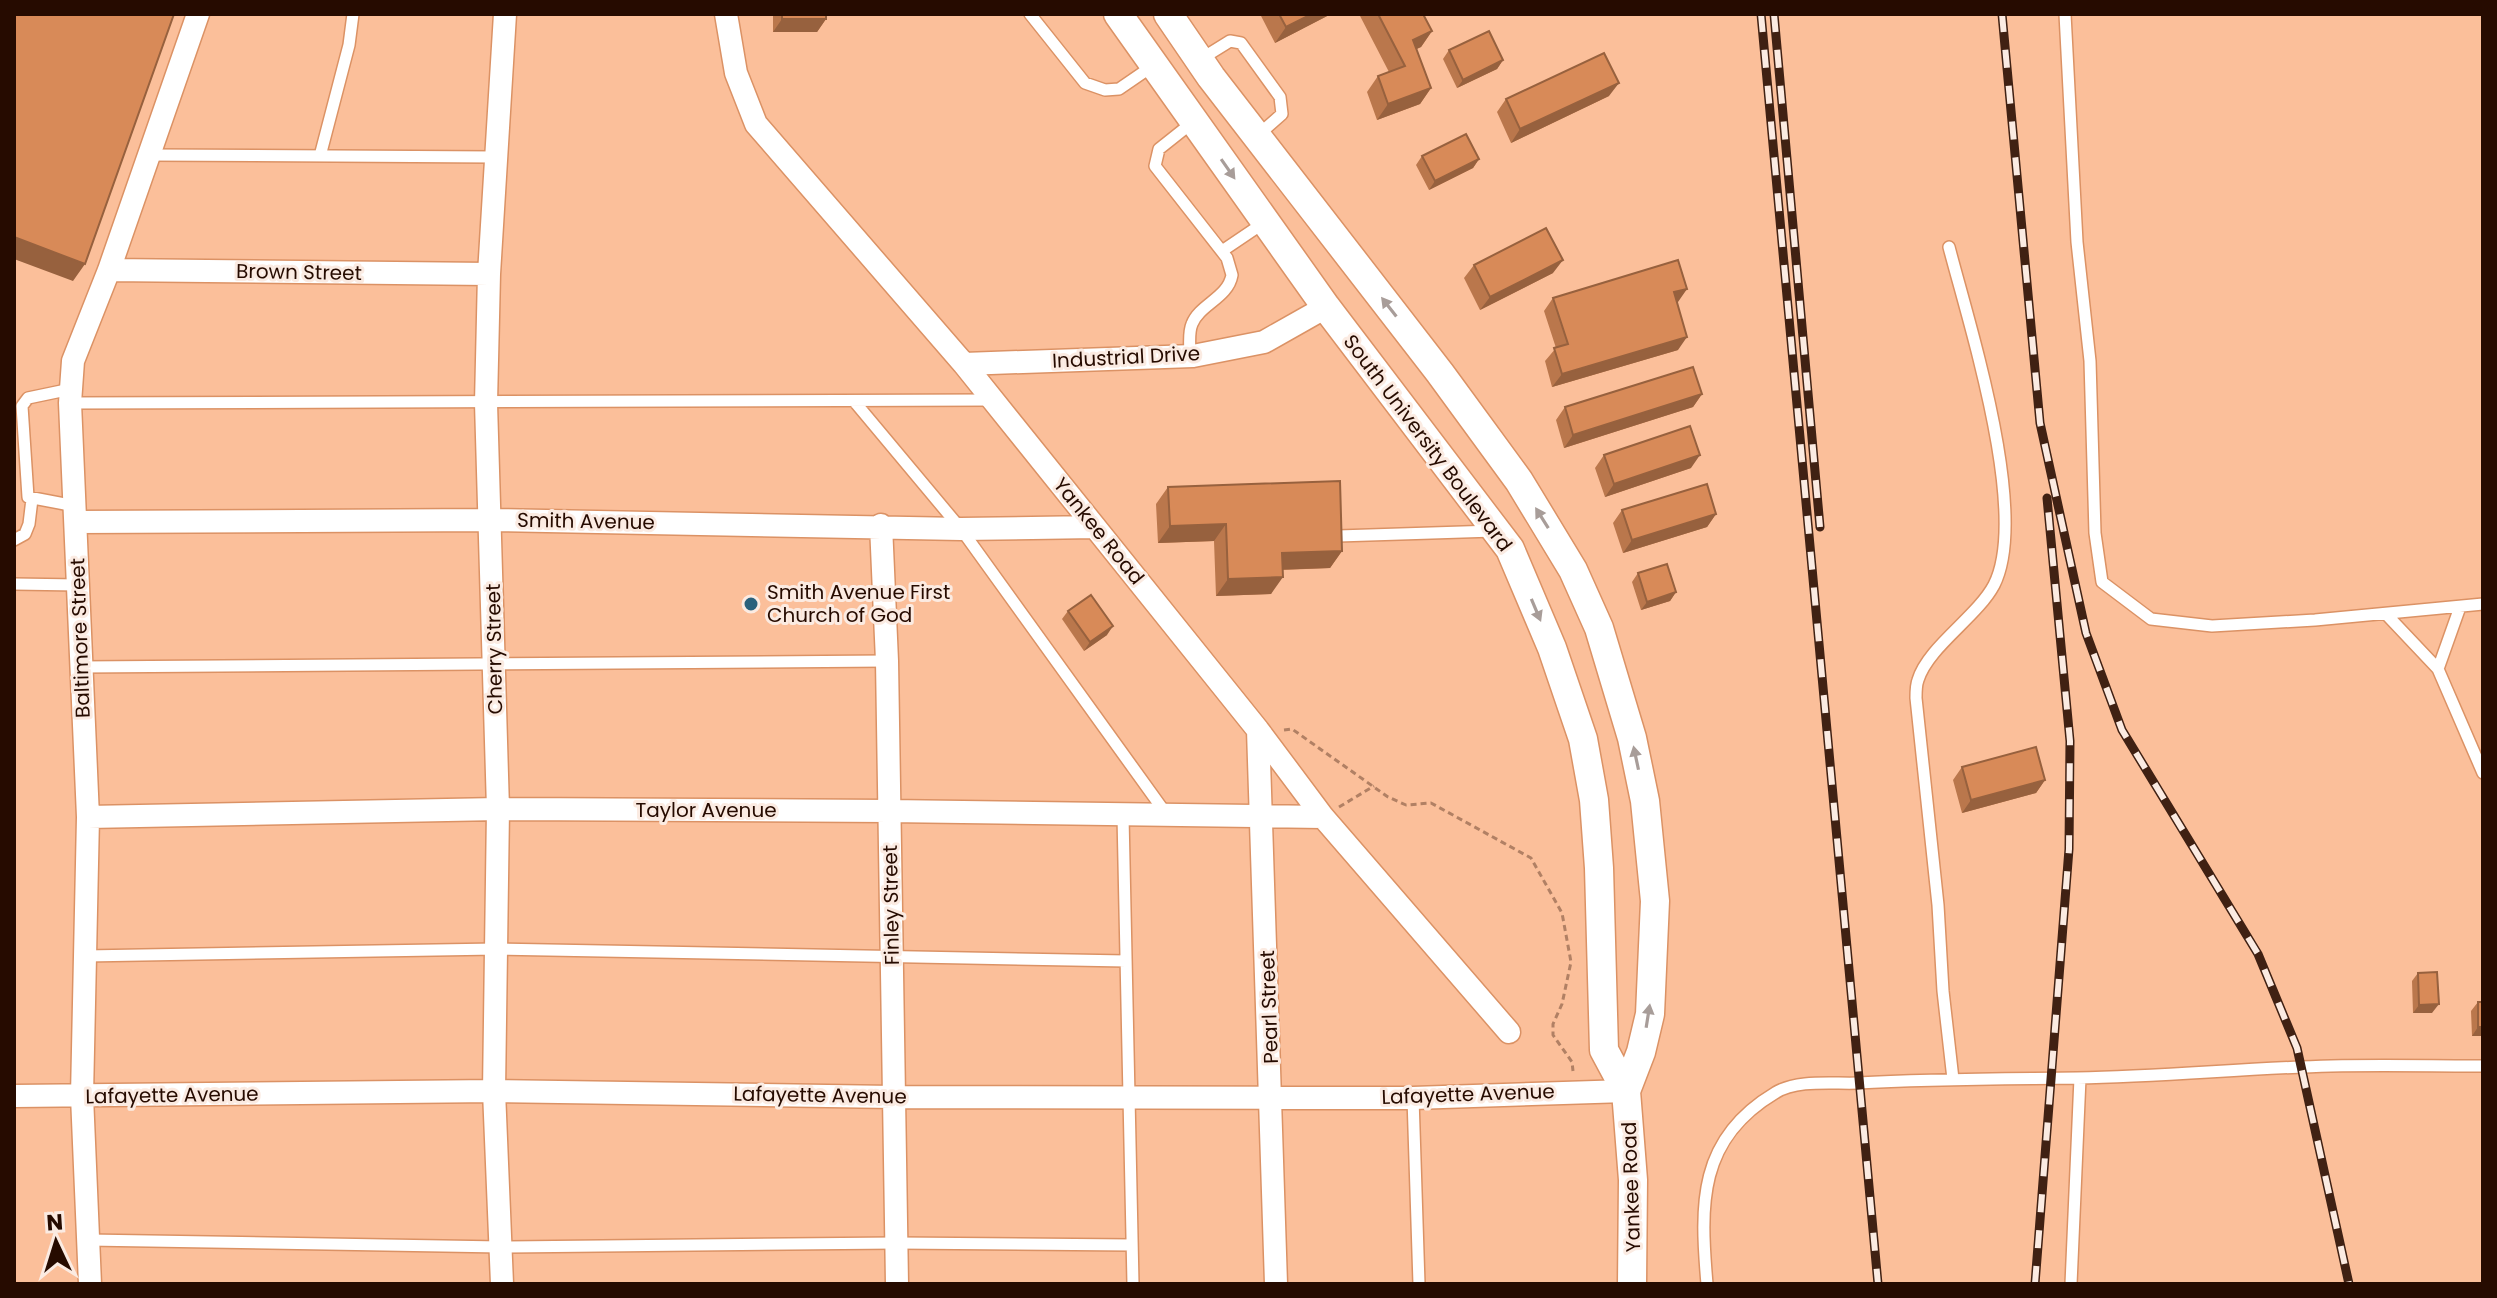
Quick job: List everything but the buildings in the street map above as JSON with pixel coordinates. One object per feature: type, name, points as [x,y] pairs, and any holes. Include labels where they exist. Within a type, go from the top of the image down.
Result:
[{"type":"street","name":"Baltimore Street","points":[[90,1284],[82,1096],[88,817],[71,396],[73,361],[109,270],[198,14]]},
{"type":"street","name":"Cherry Street","points":[[502,1284],[494,1091],[498,809],[486,403],[494,157],[505,14]]},
{"type":"street","name":"Yankee Road","points":[[726,14],[736,73],[756,124],[964,364],[1258,730],[1323,817],[1509,1032]]},
{"type":"street","name":"South University Boulevard","points":[[1118,14],[1326,307],[1510,549],[1552,648],[1583,739],[1594,800],[1599,868],[1604,1050],[1626,1091]]},
{"type":"street","points":[[1168,14],[1256,137],[1440,373],[1519,481],[1573,570],[1599,628],[1632,738],[1645,801],[1655,901],[1650,1014],[1641,1052],[1626,1091]]},
{"type":"street","name":"Brown Street","points":[[109,270],[489,274]]},
{"type":"street","name":"Industrial Drive","points":[[964,364],[1190,356],[1264,342],[1326,307]]},
{"type":"street","name":"Smith Avenue","points":[[76,514],[881,525],[961,529],[1095,527]]},
{"type":"street","name":"Finley Street","points":[[881,525],[887,661],[897,1284]]},
{"type":"street","name":"Pearl Street","points":[[1258,730],[1276,1284]]},
{"type":"street","name":"Taylor Avenue","points":[[88,817],[498,809],[1323,817]]},
{"type":"street","name":"Lafayette Avenue","points":[[14,1096],[494,1091],[893,1097],[1413,1098],[1626,1091]]},
{"type":"street","name":"Yankee Road","points":[[1626,1091],[1633,1180],[1632,1284]]},
{"type":"lane","points":[[320,156],[349,45],[353,14]]},
{"type":"lane","points":[[1030,14],[1085,83],[1105,90],[1119,89],[1154,65]]},
{"type":"lane","points":[[2065,14],[2077,242],[2090,361],[2095,533],[2102,582],[2151,619],[2212,626],[2483,604]]},
{"type":"lane","points":[[1199,61],[1230,41],[1241,43],[1280,97],[1282,114],[1256,137]]},
{"type":"lane","points":[[1190,356],[1190,329],[1194,319],[1232,279],[1231,263],[1155,166],[1159,149],[1194,121]]},
{"type":"lane","points":[[149,155],[494,157]]},
{"type":"lane","points":[[1222,251],[1265,222]]},
{"type":"lane","points":[[1949,247],[2002,468],[2005,527],[2000,570],[1992,589],[1927,663],[1917,680],[1916,698],[1953,1079]]},
{"type":"lane","points":[[76,514],[32,499],[26,492],[22,406],[28,398],[71,396],[486,403],[993,400]]},
{"type":"lane","points":[[854,401],[961,529],[1169,817]]},
{"type":"lane","points":[[14,540],[25,534],[32,499]]},
{"type":"lane","points":[[1338,536],[1497,531]]},
{"type":"lane","points":[[14,584],[78,585]]},
{"type":"lane","points":[[2438,669],[2460,607]]},
{"type":"lane","points":[[2386,614],[2438,669],[2483,773]]},
{"type":"lane","points":[[80,667],[887,661]]},
{"type":"lane","points":[[1123,816],[1133,1284]]},
{"type":"lane","points":[[85,956],[496,949],[1126,961]]},
{"type":"lane","points":[[1707,1284],[1703,1198],[1709,1169],[1733,1126],[1777,1091],[1799,1085],[1953,1079],[2080,1078],[2330,1066],[2483,1066]]},
{"type":"lane","points":[[2071,1284],[2080,1078]]},
{"type":"lane","points":[[1413,1098],[1419,1284]]},
{"type":"lane","points":[[88,1240],[501,1247],[896,1243],[1132,1245]]},
{"type":"path","points":[[1258,730],[1292,729],[1406,805],[1431,803],[1531,858],[1562,913],[1571,962],[1562,1004],[1553,1024],[1553,1035],[1572,1062],[1573,1091]]},
{"type":"path","points":[[1323,817],[1374,786]]},
{"type":"railway","points":[[1761,14],[1878,1284]]},
{"type":"railway","points":[[1774,14],[1820,527]]},
{"type":"railway","points":[[2002,14],[2040,423],[2086,633],[2122,730],[2258,954],[2297,1048],[2349,1284]]},
{"type":"railway","points":[[2035,1284],[2069,849],[2070,741],[2047,498]]},
{"type":"place","name":"Smith Avenue First Church of God","points":[[751,604]]}]
